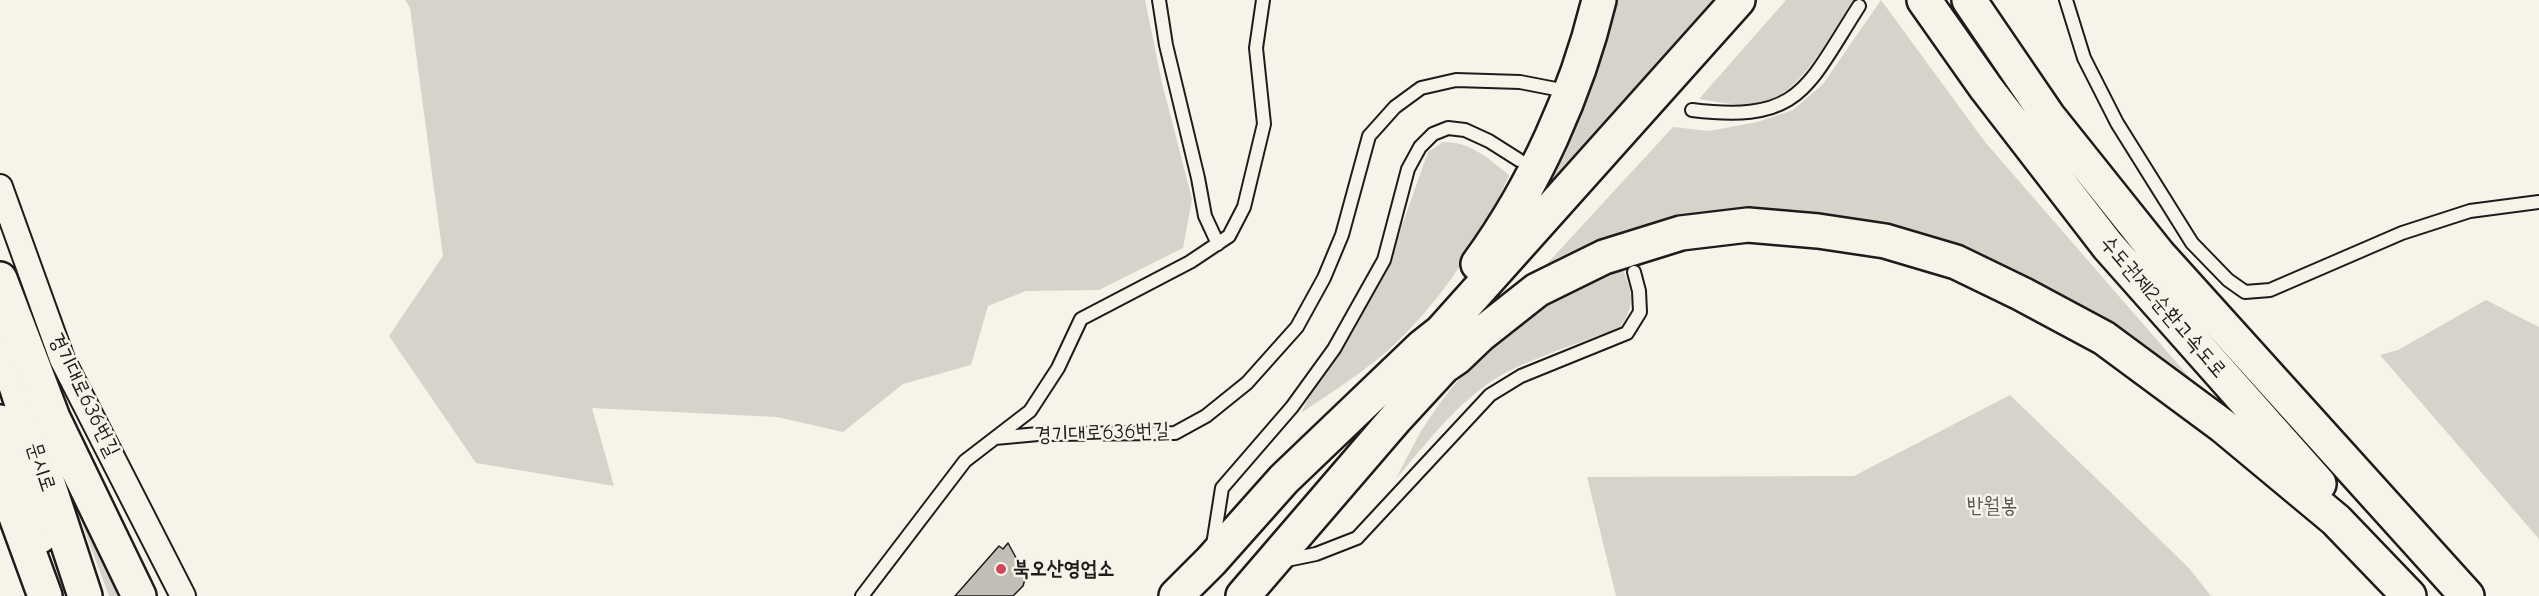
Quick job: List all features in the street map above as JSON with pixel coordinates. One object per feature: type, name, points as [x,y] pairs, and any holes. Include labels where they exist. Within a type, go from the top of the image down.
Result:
[{"type":"main road","points":[[1432,357],[1432,327],[1497,237],[1557,127],[1591,32],[1599,0]]},
{"type":"main road","points":[[1243,596],[1395,418],[1432,357],[1440,332],[1738,0]]},
{"type":"main road","points":[[1176,596],[1211,561],[1284,479],[1432,357],[1449,350],[1764,0]]},
{"type":"main road","name":"수도권제2순환고속도로","points":[[1924,0],[1986,88],[2108,246],[2307,471],[2425,596]]},
{"type":"main road","name":"수도권제2순환고속도로","points":[[1969,0],[2048,116],[2159,255],[2467,596]]},
{"type":"main road","points":[[1432,357],[1456,358],[1480,335],[1537,290],[1604,257],[1681,233],[1748,225],[1818,231],[1885,241],[1956,262],[2104,338],[2223,426],[2336,520],[2409,596]]},
{"type":"main road","points":[[0,279],[52,417],[139,596]]},
{"type":"main road","name":"문시로","points":[[0,337],[85,596]]},
{"type":"main road","name":"문시로","points":[[0,422],[60,596]]},
{"type":"main road","points":[[0,473],[45,596]]},
{"type":"street","name":"경기대로636번길","points":[[0,188],[62,358],[183,596]]},
{"type":"lane","points":[[1159,0],[1166,45],[1196,167],[1205,216],[1218,244]]},
{"type":"lane","name":"경기대로636번길","points":[[862,596],[965,462],[1030,411],[1058,368],[1082,319],[1190,262],[1229,236],[1244,207],[1264,124],[1256,48],[1263,0]]},
{"type":"lane","points":[[2066,0],[2084,58],[2123,133],[2192,243],[2228,280],[2245,292],[2270,290],[2402,233],[2470,211],[2539,202]]},
{"type":"lane","points":[[1692,110],[1728,114],[1758,112],[1784,104],[1810,83],[1859,6]]},
{"type":"lane","name":"경기대로636번길","points":[[994,438],[1038,434],[1175,433],[1206,416],[1247,383],[1297,327],[1324,278],[1341,235],[1369,136],[1395,107],[1421,88],[1456,80],[1520,82],[1556,89]]},
{"type":"lane","points":[[1211,561],[1222,488],[1292,406],[1334,349],[1384,260],[1408,169],[1420,147],[1433,134],[1448,128],[1457,129],[1489,141],[1519,160]]},
{"type":"lane","points":[[1269,564],[1316,554],[1357,538],[1490,395],[1521,376],[1627,333],[1640,312],[1639,291],[1634,272]]},
{"type":"green space","points":[[405,0],[1145,0],[1162,83],[1192,199],[1183,248],[1099,290],[1026,291],[988,306],[971,365],[903,384],[843,432],[777,417],[592,408],[614,486],[476,463],[389,336],[443,256],[410,8]]},
{"type":"green space","points":[[1616,0],[1716,0],[1533,205],[1590,78]]},
{"type":"green space","points":[[1786,0],[1853,0],[1813,62],[1788,89],[1774,98],[1759,103],[1744,104],[1699,99]]},
{"type":"green space","points":[[1881,0],[1985,142],[2197,386],[2032,285],[1769,216],[1533,279],[1673,127],[1709,131],[1757,122],[1793,110],[1823,84]]},
{"type":"green space","points":[[1443,142],[1471,148],[1509,175],[1499,198],[1475,243],[1447,285],[1415,324],[1375,361],[1301,413],[1311,393],[1353,332],[1393,251],[1428,152]]},
{"type":"green space","points":[[1622,268],[1631,298],[1625,320],[1620,327],[1513,369],[1479,390],[1435,433],[1396,479],[1418,436],[1441,402],[1492,345],[1553,298],[1581,283]]},
{"type":"green space","points":[[2486,300],[2539,327],[2539,539],[2380,355],[2398,350]]},
{"type":"green space","name":"반월봉","points":[[2010,395],[2188,567],[2211,596],[1616,596],[1587,477],[1854,476]]},
{"type":"green space","points":[[70,492],[124,596],[109,596]]},
{"type":"building","name":"북오산영업소","points":[[1008,543],[1026,576],[1023,586],[1013,596],[955,596],[999,546],[1003,549]]},
{"type":"place","name":"북오산영업소","points":[[1001,569]]}]
